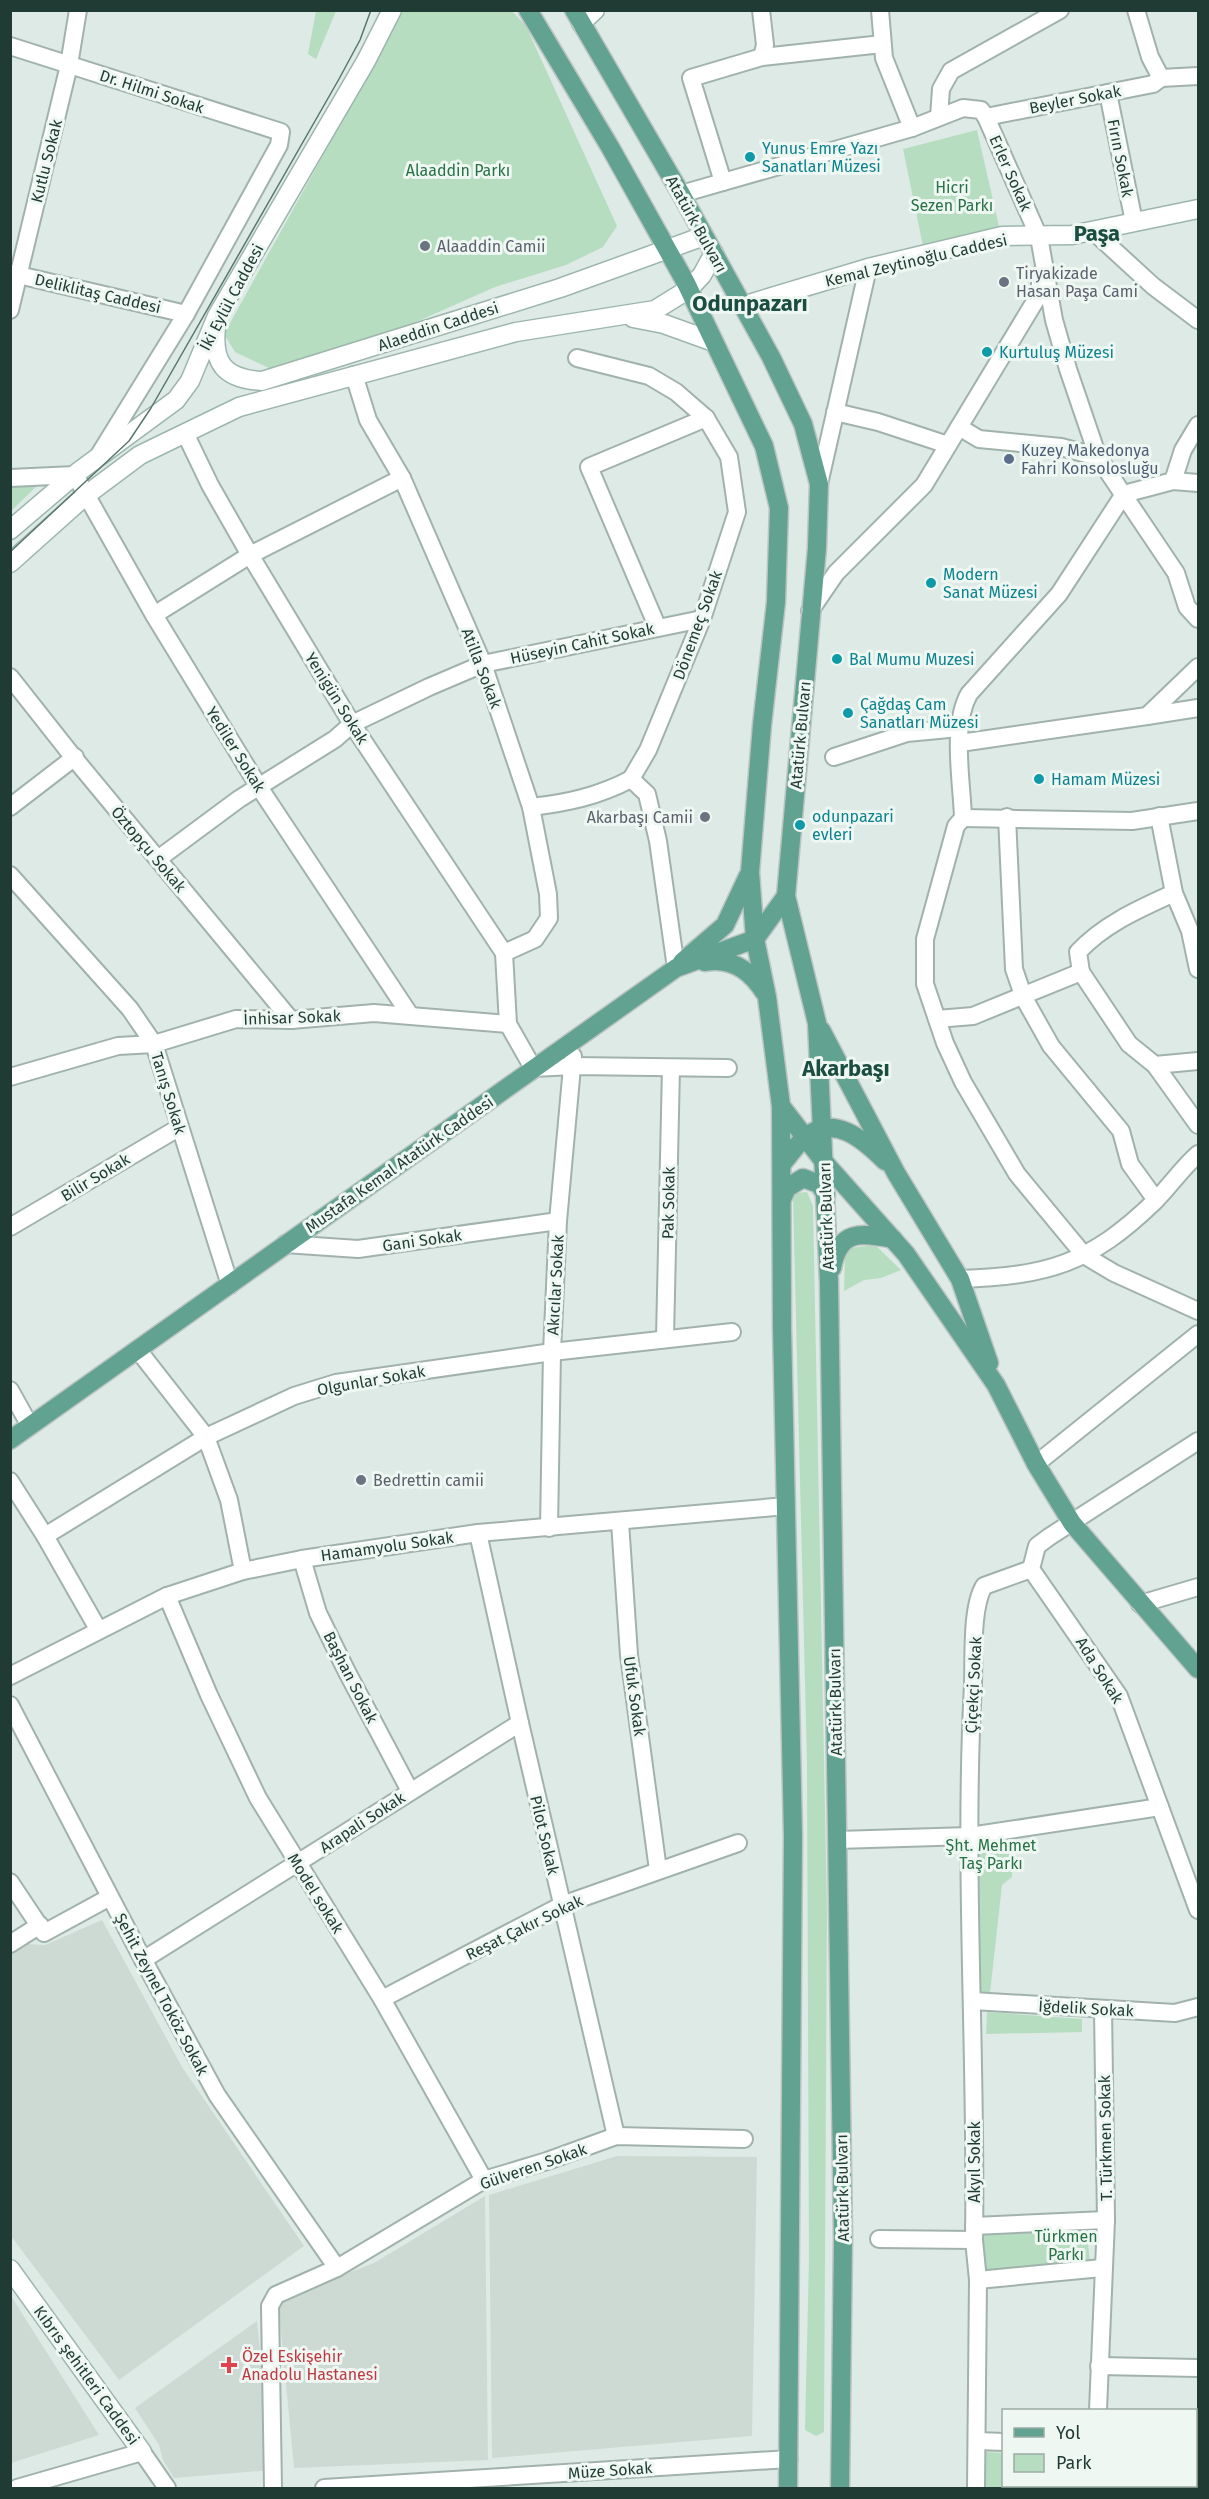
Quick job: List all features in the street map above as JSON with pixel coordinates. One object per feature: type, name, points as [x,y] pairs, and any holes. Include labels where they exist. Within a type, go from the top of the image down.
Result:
[{"type":"main road","name":"İki Eylül Caddesi","points":[[10,530],[75,475],[176,400],[190,381],[217,316],[366,61],[392,10]]},
{"type":"main road","points":[[528,10],[610,147],[689,289],[764,446],[780,508],[776,602],[762,725],[750,872],[755,939],[767,997],[781,1106],[782,1328],[793,1836],[788,2488]]},
{"type":"main road","points":[[577,16],[595,10]]},
{"type":"main road","name":"Atatürk Bulvarı","points":[[577,16],[681,194],[742,306],[803,424],[819,484],[786,896],[818,1023],[825,1163],[829,1282],[843,2239],[840,2488]]},
{"type":"main road","name":"Kemal Zeytinoğlu Caddesi","points":[[742,306],[868,268],[1002,236],[1072,235],[1198,209]]},
{"type":"main road","name":"Alaeddin Caddesi","points":[[217,316],[214,340],[217,358],[228,373],[245,380],[262,381],[560,288],[704,236]]},
{"type":"main road","points":[[689,289],[702,275],[714,253]]},
{"type":"main road","name":"Alaeddin Caddesi","points":[[185,433],[239,407],[516,332],[655,310],[689,289]]},
{"type":"main road","points":[[620,316],[664,324],[714,342]]},
{"type":"main road","points":[[10,563],[85,495],[140,456],[185,433]]},
{"type":"main road","points":[[676,968],[724,925],[750,872]]},
{"type":"main road","points":[[755,939],[786,896]]},
{"type":"main road","name":"Mustafa Kemal Atatürk Caddesi","points":[[10,1440],[676,968],[755,939]]},
{"type":"main road","points":[[676,968],[713,960],[731,962],[755,979],[767,997]]},
{"type":"main road","points":[[818,1023],[896,1173],[960,1279],[996,1385]]},
{"type":"main road","points":[[781,1106],[825,1163],[906,1254],[996,1385],[1036,1464],[1072,1523],[1198,1669]]},
{"type":"main road","points":[[782,1164],[805,1138],[823,1130],[847,1130],[858,1136],[896,1173]]},
{"type":"main road","points":[[782,1199],[787,1188],[803,1178],[819,1184],[826,1195]]},
{"type":"main road","points":[[829,1282],[834,1259],[841,1243],[850,1236],[871,1234],[893,1239]]},
{"type":"main road","name":"Kıbrıs şehitleri Caddesi","points":[[10,2269],[141,2452]]},
{"type":"street","name":"Kutlu Sokak","points":[[10,310],[14,274],[69,65],[78,10]]},
{"type":"street","points":[[761,10],[765,45],[762,57]]},
{"type":"street","points":[[880,10],[884,58],[912,128]]},
{"type":"street","points":[[939,117],[941,89],[951,70],[1060,10]]},
{"type":"street","points":[[1136,10],[1150,57],[1161,78]]},
{"type":"street","points":[[723,182],[691,78],[762,57],[882,45]]},
{"type":"street","name":"Dr. Hilmi Sokak","points":[[10,46],[281,132],[279,145],[186,314]]},
{"type":"street","name":"Beyler Sokak","points":[[681,194],[912,128],[963,108],[983,114],[1153,84],[1161,78],[1198,76]]},
{"type":"street","name":"Fırın Sokak","points":[[1108,93],[1134,222]]},
{"type":"street","name":"Erler Sokak","points":[[983,114],[1039,237]]},
{"type":"street","points":[[1093,231],[1153,286],[1198,320]]},
{"type":"street","points":[[810,611],[836,573],[924,485],[1040,293],[1039,237]]},
{"type":"street","points":[[1039,237],[1054,320],[1098,457],[1176,573],[1187,607],[1198,618]]},
{"type":"street","points":[[819,484],[868,268]]},
{"type":"street","name":"Deliklitaş Caddesi","points":[[14,274],[186,314]]},
{"type":"street","points":[[98,458],[186,314]]},
{"type":"street","name":"Dönemeç Sokak","points":[[577,358],[649,376],[676,392],[706,418],[729,457],[737,512],[702,619],[648,750],[631,779]]},
{"type":"street","name":"Atilla Sokak","points":[[354,375],[368,420],[402,478],[483,664],[531,807],[548,894],[549,918],[535,939],[504,953]]},
{"type":"street","points":[[836,412],[878,422],[948,445]]},
{"type":"street","points":[[657,626],[589,467],[706,418]]},
{"type":"street","points":[[1173,482],[1183,450],[1198,425]]},
{"type":"street","points":[[959,427],[979,439],[1061,447],[1098,457]]},
{"type":"street","name":"Yenigün Sokak","points":[[185,433],[210,485],[250,555],[352,724],[504,953]]},
{"type":"street","points":[[10,478],[75,475]]},
{"type":"street","name":"Yediler Sokak","points":[[75,475],[154,615],[259,787],[410,1015]]},
{"type":"street","points":[[154,615],[250,555],[402,478]]},
{"type":"street","points":[[1198,483],[1173,482],[1124,494],[1059,594],[969,694],[962,707],[960,736],[963,818],[956,826],[925,939],[925,984],[937,1019],[963,1082],[1017,1174],[1084,1255],[1114,1273],[1198,1311]]},
{"type":"street","name":"Hüseyin Cahit Sokak","points":[[158,859],[259,787],[335,739],[352,724],[483,664],[657,626],[702,619]]},
{"type":"street","points":[[1147,716],[1198,667]]},
{"type":"street","name":"Öztopçu Sokak","points":[[10,677],[291,1020]]},
{"type":"street","points":[[834,757],[907,734],[960,736],[1147,716],[1198,708]]},
{"type":"street","points":[[10,807],[75,758]]},
{"type":"street","points":[[531,807],[567,803],[610,790],[631,779],[647,794],[658,841],[676,968]]},
{"type":"street","points":[[963,818],[1132,821],[1198,811]]},
{"type":"street","points":[[1158,816],[1174,893],[1194,931],[1198,969]]},
{"type":"street","points":[[1007,817],[1014,969],[1024,998],[1051,1046],[1121,1131],[1130,1164],[1156,1200]]},
{"type":"street","name":"Tanış Sokak","points":[[10,875],[130,1009],[154,1044],[230,1285]]},
{"type":"street","points":[[1174,893],[1126,915],[1089,941],[1078,952],[1081,972],[1129,1044],[1155,1065],[1198,1125]]},
{"type":"street","points":[[504,953],[508,1024],[533,1068],[574,1066],[728,1068]]},
{"type":"street","points":[[937,1019],[973,1016],[1024,998],[1081,972]]},
{"type":"street","name":"İnhisar Sokak","points":[[10,1077],[118,1046],[154,1044],[236,1019],[291,1020],[374,1013],[508,1024]]},
{"type":"street","name":"Akıcılar Sokak","points":[[549,1528],[552,1352],[558,1221],[574,1066],[572,1043]]},
{"type":"street","points":[[1155,1065],[1198,1061]]},
{"type":"street","name":"Pak Sokak","points":[[665,1338],[671,1068]]},
{"type":"street","name":"Bilir Sokak","points":[[10,1227],[180,1127]]},
{"type":"street","points":[[960,1279],[1005,1277],[1063,1266],[1084,1255],[1116,1237],[1156,1200],[1198,1154]]},
{"type":"street","name":"Gani Sokak","points":[[285,1244],[358,1249],[558,1221]]},
{"type":"street","name":"Olgunlar Sokak","points":[[45,1536],[207,1437],[294,1396],[336,1383],[552,1352],[732,1332]]},
{"type":"street","points":[[1036,1464],[1198,1334]]},
{"type":"street","points":[[138,1350],[207,1437],[229,1500],[243,1571]]},
{"type":"street","points":[[10,1390],[30,1426]]},
{"type":"street","points":[[1031,1569],[1037,1546],[1198,1441]]},
{"type":"street","points":[[10,1481],[45,1536],[98,1629]]},
{"type":"street","name":"Hamamyolu Sokak","points":[[10,1676],[98,1629],[167,1596],[243,1571],[302,1559],[478,1533],[786,1506]]},
{"type":"street","name":"Ufuk Sokak","points":[[620,1522],[629,1655],[658,1870]]},
{"type":"street","name":"Pilot Sokak","points":[[478,1533],[616,2136]]},
{"type":"street","name":"Başhan Sokak","points":[[302,1559],[318,1613],[410,1791]]},
{"type":"street","name":"Ada Sokak","points":[[1031,1569],[1119,1696],[1198,1910]]},
{"type":"street","name":"Çiçekçi Sokak","points":[[970,1836],[970,1738],[978,1595],[984,1586],[1031,1569]]},
{"type":"street","points":[[1140,1604],[1198,1587]]},
{"type":"street","name":"Model sokak","points":[[167,1596],[209,1695],[258,1798],[382,1999],[484,2180]]},
{"type":"street","name":"Şehit Zeynel Toköz Sokak","points":[[10,1706],[143,1960],[217,2095],[337,2268]]},
{"type":"street","name":"Arapali Sokak","points":[[143,1960],[520,1724]]},
{"type":"street","points":[[837,1840],[970,1836],[1160,1807]]},
{"type":"street","name":"Akyıl Sokak","points":[[970,1836],[974,2233],[978,2280],[976,2488]]},
{"type":"street","name":"Reşat Çakır Sokak","points":[[382,1999],[562,1905],[738,1843]]},
{"type":"street","points":[[10,1882],[44,1933],[110,1897]]},
{"type":"street","points":[[10,1944],[40,1925]]},
{"type":"street","name":"İğdelik Sokak","points":[[973,2001],[1175,2013],[1197,2010]]},
{"type":"street","name":"T. Türkmen Sokak","points":[[1098,2409],[1102,2268],[1106,2220],[1103,2009]]},
{"type":"street","name":"Gülveren Sokak","points":[[273,2488],[270,2306],[276,2295],[337,2268],[484,2180],[547,2161],[616,2136],[744,2139]]},
{"type":"street","points":[[879,2239],[974,2233],[1106,2220]]},
{"type":"street","points":[[978,2280],[1102,2268]]},
{"type":"street","points":[[1099,2366],[1198,2368]]},
{"type":"street","points":[[977,2442],[1002,2442]]},
{"type":"street","points":[[16,2488],[141,2452],[167,2488]]},
{"type":"street","name":"Müze Sokak","points":[[324,2488],[789,2458]]},
{"type":"shaded area","points":[[102,1920],[182,2067],[304,2246],[119,2380],[11,2236],[11,1953],[25,1944],[45,1945]]},
{"type":"shaded area","points":[[617,2156],[757,2157],[752,2436],[492,2458],[489,2195]]},
{"type":"shaded area","points":[[485,2196],[488,2460],[294,2468],[278,2300],[374,2263]]},
{"type":"shaded area","points":[[11,2296],[99,2435],[10,2463]]},
{"type":"shaded area","name":"Özel Eskişehir Anadolu Hastanesi","points":[[257,2321],[272,2470],[174,2478],[163,2460],[159,2445],[135,2408]]},
{"type":"green space","points":[[316,11],[336,11],[316,59],[308,54]]},
{"type":"green space","name":"Alaaddin Parkı","points":[[403,11],[512,11],[526,26],[617,226],[603,247],[566,265],[495,287],[380,338],[273,370],[235,352],[224,334]]},
{"type":"green space","name":"Hicri Sezen Parkı","points":[[977,130],[1000,231],[923,246],[903,149]]},
{"type":"green space","points":[[44,479],[11,511],[11,486]]},
{"type":"green space","points":[[807,1192],[813,1206],[827,1910],[824,2432],[816,2436],[805,2430],[809,2260],[807,1763],[793,1197],[798,1193]]},
{"type":"green space","points":[[875,1245],[901,1270],[881,1278],[864,1280],[844,1291],[845,1256],[850,1248]]},
{"type":"green space","name":"Şht. Mehmet Taş Parkı","points":[[1013,1830],[1012,1877],[1002,1885],[989,2002],[973,2001],[970,1836]]},
{"type":"green space","points":[[987,2012],[1082,2019],[1082,2032],[986,2034]]},
{"type":"green space","name":"Türkmen Parkı","points":[[1086,2226],[1090,2262],[982,2270],[981,2234]]},
{"type":"green space","points":[[986,2452],[1002,2453],[1002,2487],[1057,2488],[985,2487]]},
{"type":"tram line","points":[[10,552],[129,441],[151,408],[339,79],[360,40],[371,10]]},
{"type":"place","name":"Yunus Emre Yazı Sanatları Müzesi","points":[[750,157]]},
{"type":"place","name":"Alaaddin Camii","points":[[425,246]]},
{"type":"place","name":"Tiryakizade Hasan Paşa Cami","points":[[1004,282]]},
{"type":"place","name":"Kurtuluş Müzesi","points":[[987,352]]},
{"type":"place","name":"Kuzey Makedonya Fahri Konsolosluğu","points":[[1009,459]]},
{"type":"place","name":"Modern Sanat Müzesi","points":[[931,583]]},
{"type":"place","name":"Bal Mumu Muzesi","points":[[837,659]]},
{"type":"place","name":"Çağdaş Cam Sanatları Müzesi","points":[[848,713]]},
{"type":"place","name":"Hamam Müzesi","points":[[1039,779]]},
{"type":"place","name":"Akarbaşı Camii","points":[[705,817]]},
{"type":"place","name":"odunpazari evleri","points":[[800,825]]},
{"type":"place","name":"Bedrettin camii","points":[[361,1480]]},
{"type":"place","name":"Özel Eskişehir Anadolu Hastanesi","points":[[229,2365]]},
{"type":"district","name":"Paşa","points":[[1097,233]]},
{"type":"district","name":"Odunpazarı","points":[[750,303]]},
{"type":"district","name":"Akarbaşı","points":[[846,1068]]}]
